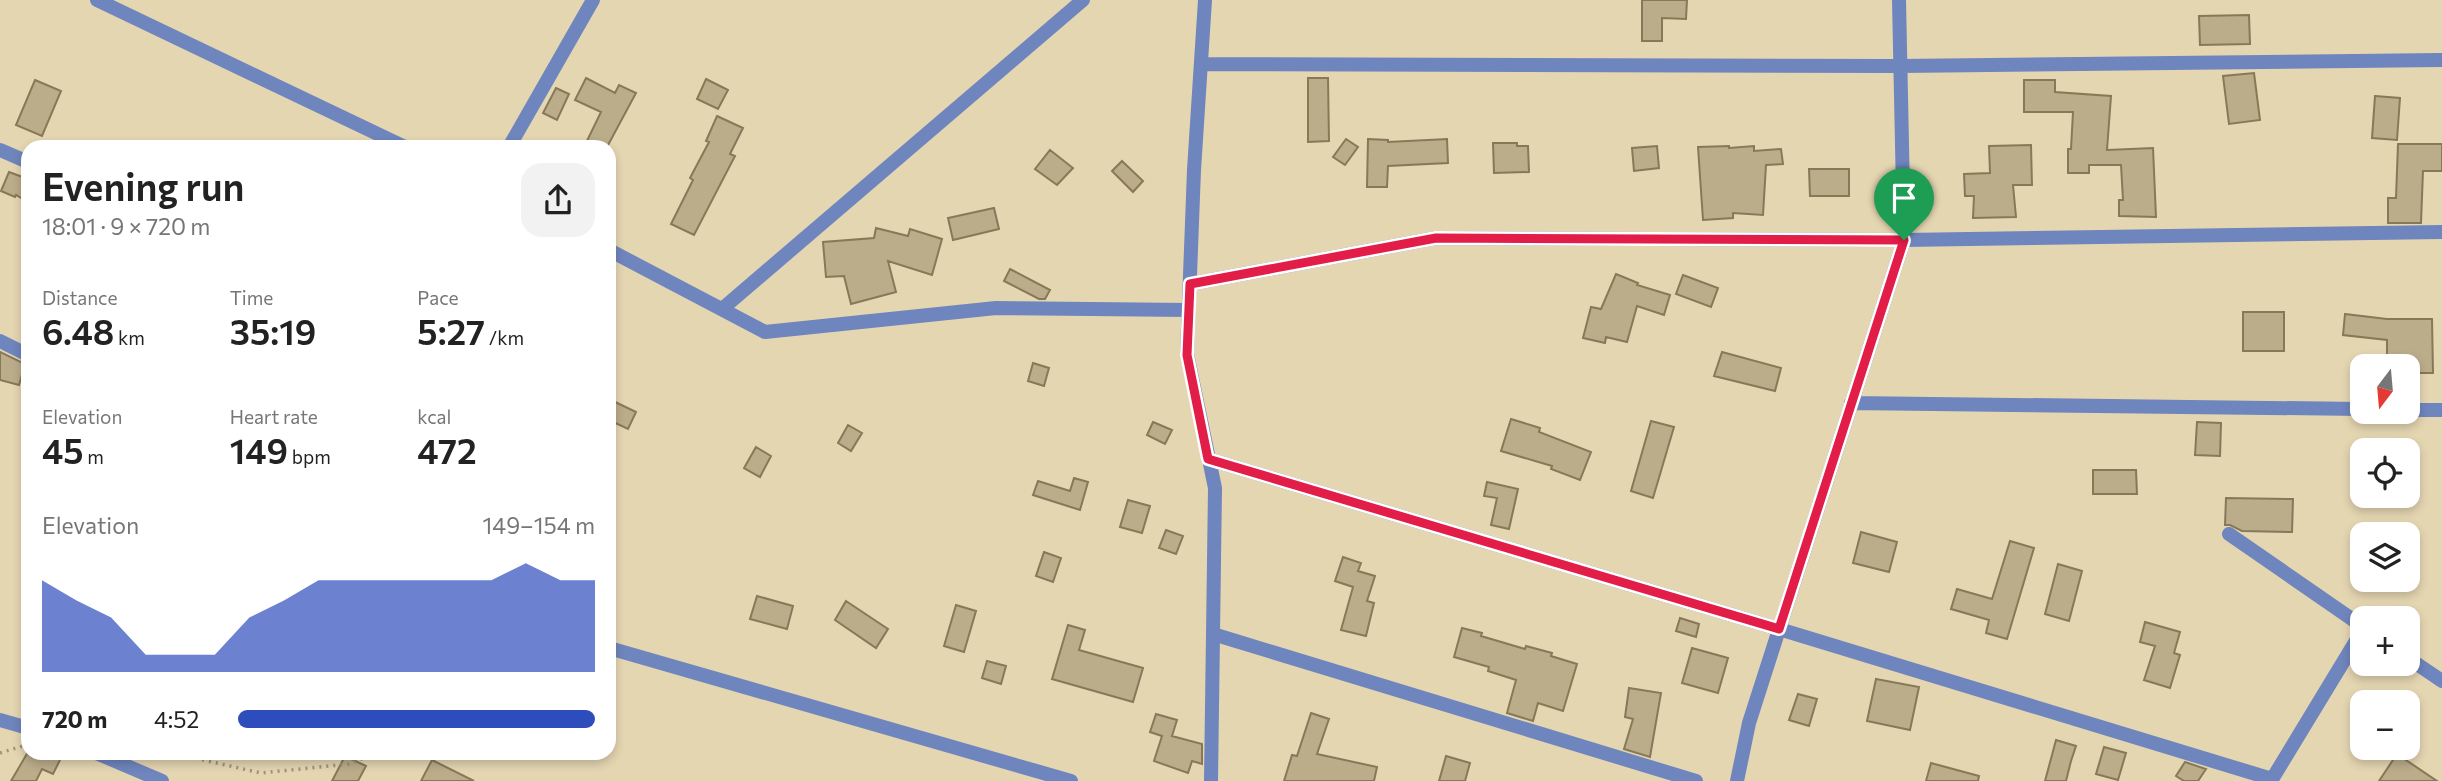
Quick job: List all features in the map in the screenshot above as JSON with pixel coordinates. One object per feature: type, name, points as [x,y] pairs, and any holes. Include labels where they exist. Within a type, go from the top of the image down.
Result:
[{"type":"street","points":[[97,0],[390,140]]},
{"type":"street","points":[[513,140],[593,0]]},
{"type":"street","points":[[722,309],[1083,0]]},
{"type":"street","points":[[1205,0],[1194,170],[1187,355],[1214,488],[1211,781]]},
{"type":"street","points":[[1737,781],[1749,723],[1904,240],[1899,0]]},
{"type":"street","points":[[1202,64],[1900,66],[2442,60]]},
{"type":"street","points":[[0,150],[21,159]]},
{"type":"street","points":[[1190,284],[1436,238],[1904,240],[2442,232]]},
{"type":"street","points":[[616,254],[765,332],[996,308],[1189,310]]},
{"type":"street","points":[[0,341],[21,352]]},
{"type":"street","points":[[1851,403],[2350,409]]},
{"type":"street","points":[[2420,410],[2442,410]]},
{"type":"street","points":[[1208,459],[1779,629],[2271,780],[2350,649]]},
{"type":"street","points":[[2230,534],[2350,620]]},
{"type":"street","points":[[1213,635],[1696,781]]},
{"type":"street","points":[[616,650],[1071,781]]},
{"type":"street","points":[[2420,665],[2442,681]]},
{"type":"street","points":[[0,720],[21,726]]},
{"type":"street","points":[[113,760],[162,781]]},
{"type":"path","points":[[0,753],[21,746]]},
{"type":"path","points":[[203,760],[261,773],[349,764],[359,760]]},
{"type":"building","points":[[1642,0],[1687,0],[1686,19],[1662,18],[1662,41],[1642,41]]},
{"type":"building","points":[[2249,15],[2250,44],[2200,45],[2199,16]]},
{"type":"building","points":[[2254,73],[2260,120],[2229,124],[2223,76]]},
{"type":"building","points":[[586,78],[615,93],[619,85],[636,93],[611,140],[587,140],[601,112],[575,100]]},
{"type":"building","points":[[1308,78],[1328,78],[1329,141],[1308,142]]},
{"type":"building","points":[[706,79],[728,90],[718,109],[697,99]]},
{"type":"building","points":[[35,80],[61,91],[42,136],[16,125]]},
{"type":"building","points":[[2024,80],[2055,80],[2055,92],[2111,96],[2107,150],[2153,148],[2156,217],[2119,216],[2119,200],[2123,200],[2121,165],[2089,165],[2089,173],[2068,173],[2073,112],[2024,112]]},
{"type":"building","points":[[556,88],[569,94],[557,120],[543,113]]},
{"type":"building","points":[[2375,96],[2400,98],[2397,140],[2372,138]]},
{"type":"building","points":[[717,116],[743,128],[730,154],[735,156],[694,235],[671,224],[693,180],[690,178],[709,142],[706,141]]},
{"type":"building","points":[[1346,139],[1358,147],[1345,165],[1333,157]]},
{"type":"building","points":[[1368,139],[1388,142],[1447,139],[1448,163],[1388,166],[1387,187],[1367,187]]},
{"type":"building","points":[[1493,143],[1528,146],[1529,172],[1494,173]]},
{"type":"building","points":[[2398,144],[2442,144],[2442,171],[2423,171],[2421,223],[2388,223],[2388,198],[2396,198]]},
{"type":"building","points":[[2031,145],[2032,185],[2013,185],[2016,217],[1973,218],[1974,196],[1965,196],[1964,174],[1990,173],[1989,146]]},
{"type":"building","points":[[1657,146],[1659,168],[1634,171],[1632,148]]},
{"type":"building","points":[[1754,146],[1754,151],[1781,149],[1783,164],[1766,165],[1763,215],[1733,213],[1733,218],[1703,220],[1698,147]]},
{"type":"building","points":[[1050,150],[1073,168],[1057,185],[1035,169]]},
{"type":"building","points":[[1122,161],[1143,181],[1133,192],[1112,171]]},
{"type":"building","points":[[1809,169],[1849,169],[1849,196],[1810,196]]},
{"type":"building","points":[[9,172],[21,176],[21,198],[1,191]]},
{"type":"building","points":[[994,208],[999,229],[953,240],[948,218]]},
{"type":"building","points":[[876,228],[908,236],[910,229],[942,239],[932,275],[888,261],[896,292],[851,304],[844,276],[826,277],[823,242],[874,238]]},
{"type":"building","points":[[1010,269],[1050,290],[1045,299],[1039,299],[1004,281]]},
{"type":"building","points":[[1616,274],[1638,283],[1637,285],[1670,295],[1664,315],[1637,306],[1627,342],[1606,337],[1605,343],[1583,338],[1591,307],[1601,309]]},
{"type":"building","points":[[1683,275],[1718,288],[1711,307],[1676,294]]},
{"type":"building","points":[[2243,312],[2284,312],[2284,351],[2243,351]]},
{"type":"building","points":[[2345,314],[2387,319],[2432,319],[2433,373],[2420,373],[2420,354],[2387,354],[2387,340],[2343,335]]},
{"type":"building","points":[[0,352],[21,362],[21,378],[19,385],[0,380]]},
{"type":"building","points":[[1722,352],[1781,368],[1775,391],[1714,376]]},
{"type":"building","points":[[1033,363],[1049,368],[1044,386],[1028,381]]},
{"type":"building","points":[[616,402],[636,412],[628,429],[616,423]]},
{"type":"building","points":[[1511,419],[1540,428],[1539,432],[1591,452],[1580,480],[1551,469],[1552,466],[1501,451]]},
{"type":"building","points":[[1651,421],[1674,427],[1653,498],[1631,491]]},
{"type":"building","points":[[1153,422],[1172,430],[1165,444],[1147,435]]},
{"type":"building","points":[[2197,422],[2221,423],[2220,456],[2195,455]]},
{"type":"building","points":[[848,425],[862,433],[851,451],[838,443]]},
{"type":"building","points":[[756,447],[771,456],[760,477],[744,468]]},
{"type":"building","points":[[2093,470],[2136,470],[2137,494],[2093,494]]},
{"type":"building","points":[[1074,478],[1088,482],[1080,510],[1033,495],[1038,481],[1070,491]]},
{"type":"building","points":[[1487,482],[1518,489],[1509,529],[1491,525],[1497,498],[1484,496]]},
{"type":"building","points":[[2226,498],[2293,499],[2292,532],[2242,531],[2225,525]]},
{"type":"building","points":[[1128,500],[1150,506],[1142,533],[1120,527]]},
{"type":"building","points":[[1166,530],[1183,536],[1176,554],[1159,548]]},
{"type":"building","points":[[1861,532],[1897,542],[1889,572],[1853,563]]},
{"type":"building","points":[[2010,541],[2034,548],[2007,639],[1986,633],[1989,620],[1951,609],[1957,589],[1992,599]]},
{"type":"building","points":[[1044,552],[1061,558],[1053,582],[1036,576]]},
{"type":"building","points":[[1343,557],[1361,563],[1358,571],[1375,576],[1367,601],[1374,603],[1366,636],[1341,630],[1353,587],[1335,581]]},
{"type":"building","points":[[2058,564],[2082,571],[2069,621],[2045,614]]},
{"type":"building","points":[[757,596],[793,606],[787,629],[750,619]]},
{"type":"building","points":[[846,601],[888,629],[876,648],[835,620]]},
{"type":"building","points":[[956,605],[976,611],[964,652],[944,646]]},
{"type":"building","points":[[1680,618],[1699,624],[1696,637],[1676,631]]},
{"type":"building","points":[[2145,622],[2180,632],[2174,653],[2180,655],[2170,688],[2144,680],[2155,646],[2140,642]]},
{"type":"building","points":[[1068,625],[1085,630],[1079,650],[1143,668],[1133,702],[1052,679]]},
{"type":"building","points":[[1462,628],[1525,649],[1526,646],[1552,653],[1551,656],[1577,664],[1563,711],[1538,703],[1533,721],[1507,713],[1516,680],[1488,671],[1489,667],[1454,657]]},
{"type":"building","points":[[1692,648],[1728,658],[1718,693],[1682,683]]},
{"type":"building","points":[[987,661],[1006,666],[1001,684],[982,678]]},
{"type":"building","points":[[1876,679],[1919,687],[1910,730],[1867,721]]},
{"type":"building","points":[[1629,688],[1661,693],[1650,757],[1624,749],[1633,719],[1625,717]]},
{"type":"building","points":[[1798,694],[1817,699],[1809,726],[1789,720]]},
{"type":"building","points":[[1311,713],[1329,719],[1317,754],[1377,767],[1374,781],[1284,781],[1292,755],[1297,756]]},
{"type":"building","points":[[1156,714],[1177,720],[1172,736],[1202,744],[1202,764],[1192,761],[1188,773],[1154,761],[1162,736],[1150,732]]},
{"type":"building","points":[[2056,740],[2076,746],[2066,781],[2045,781]]},
{"type":"building","points":[[2104,747],[2126,753],[2118,780],[2096,774]]},
{"type":"building","points":[[1446,756],[1470,763],[1465,781],[1439,781]]},
{"type":"building","points":[[23,760],[60,760],[53,774],[42,769],[36,781],[11,781]]},
{"type":"building","points":[[343,760],[353,760],[366,766],[358,781],[332,781]]},
{"type":"building","points":[[432,760],[474,781],[421,781]]},
{"type":"building","points":[[2393,760],[2406,760],[2437,781],[2379,781]]},
{"type":"building","points":[[2185,762],[2206,769],[2198,781],[2184,781],[2176,776]]},
{"type":"building","points":[[1931,763],[1979,776],[1978,781],[1926,781]]},
{"type":"route","points":[[1436,238],[1904,240],[1779,629],[1208,459],[1187,355],[1190,284],[1436,238]]}]
